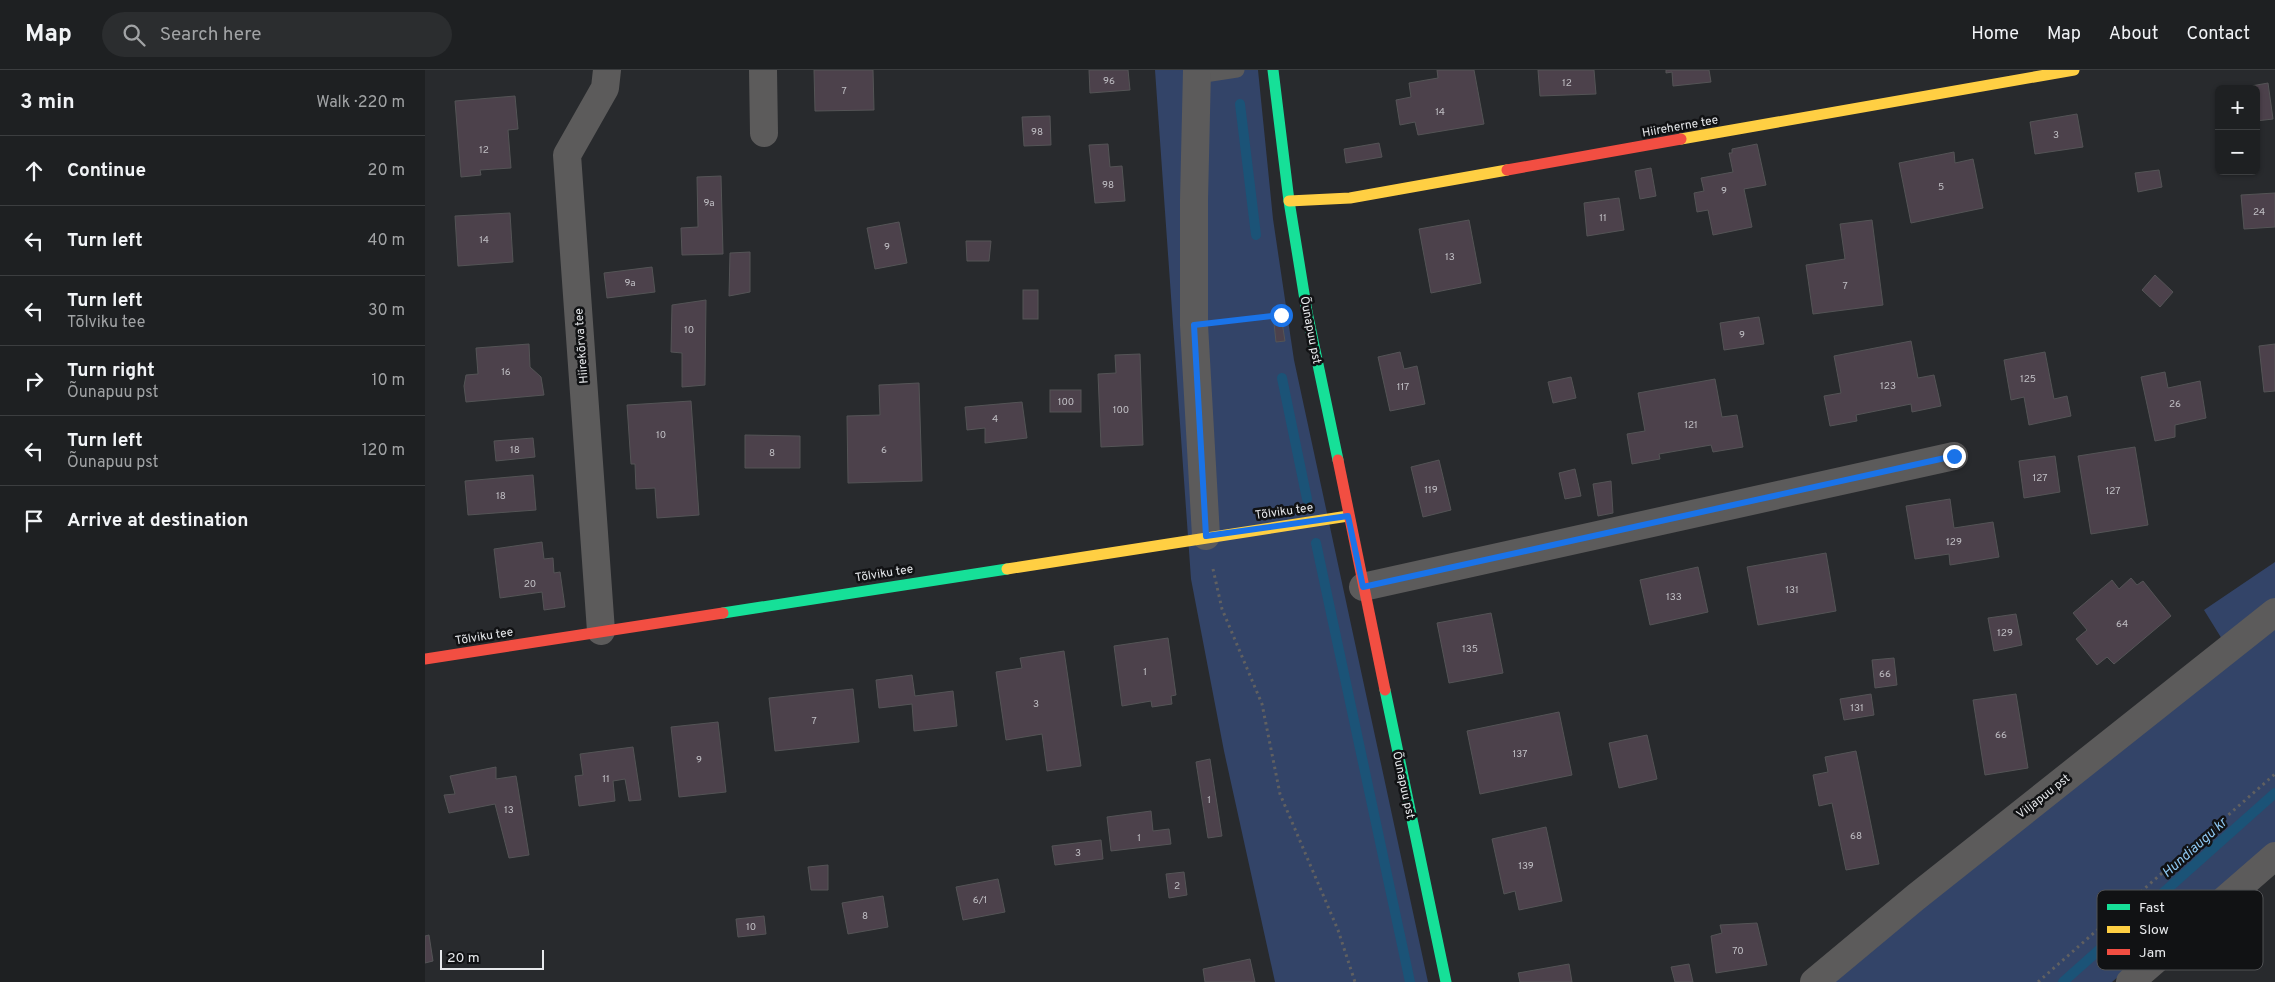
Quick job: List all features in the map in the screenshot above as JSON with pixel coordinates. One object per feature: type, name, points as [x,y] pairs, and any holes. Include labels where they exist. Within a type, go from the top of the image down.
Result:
[{"type":"street","name":"Hiirekõrva tee","points":[[601,631],[567,155],[605,88],[607,70]]},
{"type":"street","points":[[763,70],[765,133]]},
{"type":"street","name":"Õunapuu pst","points":[[1273,70],[1289,201],[1307,312],[1446,982]]},
{"type":"street","name":"Hiireherne tee","points":[[1289,201],[1360,196],[2075,70]]},
{"type":"street","points":[[1197,73],[1194,325],[1206,536]]},
{"type":"street","points":[[1363,587],[1954,456]]},
{"type":"street","name":"Tõlviku tee","points":[[425,659],[1206,536],[1348,516]]},
{"type":"street","name":"Viljapuu pst","points":[[1813,982],[1924,891],[2275,612]]},
{"type":"street","points":[[2236,890],[2275,856]]},
{"type":"street","points":[[2130,982],[2144,970]]},
{"type":"lane","points":[[1197,73],[1237,70]]},
{"type":"path","points":[[1194,325],[1281,315]]},
{"type":"path","points":[[1206,536],[1223,609],[1262,704],[1280,794],[1338,930],[1355,982]]},
{"type":"path","points":[[2143,890],[2275,774]]},
{"type":"path","points":[[2038,982],[2097,930]]},
{"type":"shaded area","points":[[1155,70],[1258,70],[1273,219],[1294,360],[1428,982],[1275,982],[1224,751],[1191,579]]},
{"type":"shaded area","points":[[2275,562],[2275,842],[2219,890],[2097,890],[2097,970],[2126,970],[2112,982],[1830,982],[2230,652],[2204,610]]},
{"type":"building","points":[[814,70],[873,70],[874,110],[815,111]]},
{"type":"building","points":[[1089,70],[1128,70],[1130,90],[1090,93]]},
{"type":"building","points":[[1437,70],[1474,70],[1484,124],[1418,135],[1415,122],[1400,125],[1396,100],[1411,97],[1409,83],[1438,78]]},
{"type":"building","points":[[1538,70],[1594,70],[1596,94],[1540,96]]},
{"type":"building","points":[[1666,70],[1709,70],[1711,82],[1673,86],[1672,72],[1666,73]]},
{"type":"building","points":[[2268,83],[2273,119],[2260,121],[2260,85],[2257,85]]},
{"type":"building","points":[[515,96],[518,129],[508,130],[511,168],[480,170],[481,175],[461,177],[455,101]]},
{"type":"building","points":[[2077,114],[2083,147],[2035,154],[2030,122]]},
{"type":"building","points":[[1050,116],[1051,145],[1024,146],[1022,117]]},
{"type":"building","points":[[1379,143],[1382,157],[1346,163],[1344,149]]},
{"type":"building","points":[[1108,144],[1110,167],[1122,166],[1125,201],[1095,203],[1089,145]]},
{"type":"building","points":[[1757,144],[1766,185],[1744,189],[1752,227],[1713,235],[1708,210],[1697,212],[1694,193],[1704,191],[1701,178],[1733,172],[1729,153],[1732,153],[1732,149]]},
{"type":"building","points":[[1954,152],[1955,163],[1973,159],[1983,208],[1911,223],[1899,163]]},
{"type":"building","points":[[1651,168],[1656,196],[1640,199],[1635,171]]},
{"type":"building","points":[[2159,170],[2162,187],[2138,192],[2135,173]]},
{"type":"building","points":[[721,176],[723,254],[682,255],[681,228],[698,227],[697,177]]},
{"type":"building","points":[[2275,193],[2275,227],[2244,229],[2241,195]]},
{"type":"building","points":[[1619,198],[1624,230],[1587,236],[1584,203]]},
{"type":"building","points":[[510,213],[513,262],[458,266],[455,216]]},
{"type":"building","points":[[1469,220],[1481,283],[1431,293],[1419,229]]},
{"type":"building","points":[[1872,220],[1883,305],[1813,314],[1806,265],[1845,259],[1840,224]]},
{"type":"building","points":[[899,222],[907,263],[875,269],[867,228]]},
{"type":"building","points":[[966,241],[991,241],[989,261],[967,261]]},
{"type":"building","points":[[750,252],[750,292],[729,296],[730,253]]},
{"type":"building","points":[[652,267],[655,292],[607,298],[604,273]]},
{"type":"building","points":[[2155,275],[2173,292],[2160,307],[2142,290]]},
{"type":"building","points":[[1023,290],[1038,290],[1038,319],[1023,319]]},
{"type":"building","points":[[706,300],[705,385],[682,387],[682,353],[671,352],[672,305]]},
{"type":"building","points":[[1759,317],[1764,344],[1724,350],[1720,323]]},
{"type":"building","points":[[1282,322],[1285,341],[1276,342],[1274,323]]},
{"type":"building","points":[[1911,341],[1918,378],[1934,375],[1941,406],[1912,412],[1911,404],[1856,415],[1857,421],[1830,426],[1824,396],[1841,393],[1834,356]]},
{"type":"building","points":[[529,344],[530,367],[541,377],[544,395],[466,402],[464,386],[466,375],[478,374],[476,348]]},
{"type":"building","points":[[2275,344],[2275,391],[2264,392],[2259,346]]},
{"type":"building","points":[[1400,352],[1404,369],[1417,366],[1425,404],[1390,411],[1378,357]]},
{"type":"building","points":[[2045,352],[2054,399],[2067,396],[2071,416],[2029,425],[2024,397],[2011,400],[2004,360]]},
{"type":"building","points":[[1140,354],[1143,445],[1101,447],[1098,374],[1116,373],[1115,355]]},
{"type":"building","points":[[2165,372],[2168,388],[2200,381],[2206,418],[2175,425],[2175,437],[2155,441],[2141,377]]},
{"type":"building","points":[[1571,377],[1576,398],[1553,403],[1548,382]]},
{"type":"building","points":[[1715,379],[1722,417],[1737,415],[1743,447],[1713,452],[1711,445],[1659,454],[1660,459],[1632,464],[1627,434],[1645,431],[1638,393]]},
{"type":"building","points":[[919,383],[922,481],[848,483],[847,416],[880,415],[879,385]]},
{"type":"building","points":[[1050,390],[1081,390],[1081,412],[1050,412]]},
{"type":"building","points":[[691,401],[699,515],[657,518],[655,488],[636,489],[635,464],[631,464],[627,405]]},
{"type":"building","points":[[1022,402],[1027,438],[985,443],[985,428],[967,430],[965,407]]},
{"type":"building","points":[[745,435],[800,436],[800,468],[745,468]]},
{"type":"building","points":[[533,438],[535,457],[496,461],[494,441]]},
{"type":"building","points":[[2135,447],[2148,525],[2091,534],[2078,456]]},
{"type":"building","points":[[2055,456],[2060,492],[2024,498],[2019,461]]},
{"type":"building","points":[[1439,460],[1451,510],[1423,517],[1411,467]]},
{"type":"building","points":[[1575,469],[1581,496],[1565,499],[1559,473]]},
{"type":"building","points":[[533,475],[536,510],[468,515],[465,481]]},
{"type":"building","points":[[1611,481],[1613,513],[1598,516],[1593,484]]},
{"type":"building","points":[[1950,499],[1954,528],[1993,522],[1999,557],[1950,565],[1949,554],[1915,559],[1906,506]]},
{"type":"building","points":[[542,542],[544,559],[553,558],[554,573],[560,572],[565,607],[544,610],[542,592],[500,598],[494,549]]},
{"type":"building","points":[[1826,553],[1836,611],[1758,625],[1747,567]]},
{"type":"building","points":[[1698,567],[1708,612],[1650,625],[1640,580]]},
{"type":"building","points":[[2131,578],[2137,585],[2143,581],[2171,616],[2114,664],[2107,657],[2097,665],[2076,639],[2087,630],[2073,613],[2112,580],[2119,589]]},
{"type":"building","points":[[1491,613],[1503,673],[1449,683],[1437,623]]},
{"type":"building","points":[[2016,614],[2022,645],[1994,651],[1988,618]]},
{"type":"building","points":[[1168,638],[1176,695],[1171,696],[1172,704],[1152,707],[1151,701],[1122,706],[1114,646]]},
{"type":"building","points":[[1064,651],[1081,766],[1047,771],[1042,734],[1006,740],[996,672],[1022,668],[1020,658]]},
{"type":"building","points":[[1894,658],[1897,685],[1875,688],[1872,660]]},
{"type":"building","points":[[912,675],[915,696],[953,691],[957,726],[914,731],[912,704],[879,708],[876,680]]},
{"type":"building","points":[[853,689],[859,742],[775,751],[769,698]]},
{"type":"building","points":[[1871,694],[1874,715],[1844,720],[1840,699]]},
{"type":"building","points":[[2016,694],[2028,768],[1985,775],[1973,700]]},
{"type":"building","points":[[1559,712],[1572,775],[1480,794],[1467,731]]},
{"type":"building","points":[[718,722],[726,792],[679,797],[671,727]]},
{"type":"building","points":[[1647,735],[1657,779],[1619,788],[1609,743]]},
{"type":"building","points":[[633,747],[641,800],[629,801],[625,779],[613,781],[615,801],[579,806],[575,776],[583,775],[580,754]]},
{"type":"building","points":[[1856,751],[1879,864],[1846,870],[1832,803],[1819,806],[1813,775],[1828,772],[1825,757]]},
{"type":"building","points":[[1210,759],[1222,836],[1208,838],[1196,762]]},
{"type":"building","points":[[496,767],[496,779],[516,776],[529,855],[509,858],[495,804],[449,813],[444,795],[455,794],[450,776]]},
{"type":"building","points":[[1151,811],[1153,831],[1169,829],[1171,844],[1111,851],[1107,817]]},
{"type":"building","points":[[1546,827],[1562,901],[1519,910],[1515,891],[1504,894],[1492,839]]},
{"type":"building","points":[[1101,840],[1103,859],[1055,865],[1052,846]]},
{"type":"building","points":[[828,865],[828,890],[811,890],[808,867]]},
{"type":"building","points":[[1184,872],[1187,895],[1169,898],[1166,874]]},
{"type":"building","points":[[998,879],[1005,912],[963,920],[956,887]]},
{"type":"building","points":[[883,896],[888,927],[848,934],[842,903]]},
{"type":"building","points":[[764,916],[766,934],[738,937],[736,919]]},
{"type":"building","points":[[1757,923],[1767,965],[1716,973],[1711,936],[1722,933],[1720,925]]},
{"type":"building","points":[[429,935],[433,961],[425,963],[425,936]]},
{"type":"building","points":[[1250,959],[1255,982],[1205,982],[1203,969]]},
{"type":"building","points":[[1569,964],[1572,982],[1520,982],[1518,973]]},
{"type":"building","points":[[1689,964],[1693,982],[1675,982],[1671,967]]},
{"type":"waterway","points":[[1240,104],[1256,235]]},
{"type":"waterway","points":[[1282,378],[1307,499]]},
{"type":"waterway","points":[[1316,543],[1410,982]]},
{"type":"waterway","name":"Hundiaugu kr","points":[[2166,890],[2275,793]]},
{"type":"waterway","name":"Hundiaugu kr","points":[[2063,982],[2097,952]]},
{"type":"traffic: fast","points":[[1273,70],[1289,201],[1307,312],[1338,460]]},
{"type":"traffic: fast","points":[[723,613],[1007,569]]},
{"type":"traffic: fast","points":[[1385,690],[1446,982]]},
{"type":"traffic: slow","points":[[1681,139],[2074,70]]},
{"type":"traffic: slow","points":[[1289,201],[1350,198],[1507,170]]},
{"type":"traffic: slow","points":[[1007,569],[1348,516]]},
{"type":"traffic: jam","points":[[1507,170],[1681,139]]},
{"type":"traffic: jam","points":[[1338,460],[1385,690]]},
{"type":"traffic: jam","points":[[425,659],[723,613]]},
{"type":"route","points":[[1281,315],[1194,325],[1206,536],[1348,516],[1363,587],[1954,456]]}]
